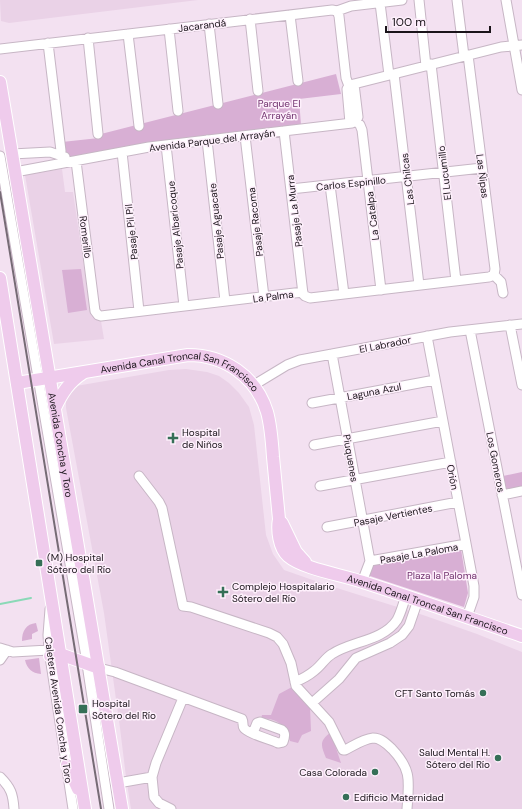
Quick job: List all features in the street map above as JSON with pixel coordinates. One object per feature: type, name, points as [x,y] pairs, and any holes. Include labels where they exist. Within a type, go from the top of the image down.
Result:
[{"type":"main road","name":"Avenida Concha y Toro","points":[[0,82],[3,111],[15,172],[44,379],[55,408],[122,809]]},
{"type":"main road","points":[[0,278],[50,588],[53,653],[84,804]]},
{"type":"main road","name":"Avenida Canal Troncal San Francisco","points":[[17,383],[180,356],[196,355],[212,358],[228,364],[254,385],[264,403],[269,420],[279,519],[277,528],[287,555],[302,565],[406,596],[522,636]]},
{"type":"main road","points":[[55,408],[60,397],[68,386],[84,372]]},
{"type":"main road","points":[[53,653],[99,668]]},
{"type":"main road","points":[[67,765],[84,804]]},
{"type":"street","name":"Jacarandá","points":[[0,49],[209,24],[334,10],[337,11],[351,6],[402,0]]},
{"type":"street","name":"El Lucumillo","points":[[418,0],[444,172],[456,281]]},
{"type":"street","name":"Las Ñipas","points":[[457,0],[482,168],[495,269],[494,275],[501,282],[503,293]]},
{"type":"street","points":[[506,0],[512,29],[518,45],[522,90]]},
{"type":"street","name":"Las Chilcas","points":[[380,3],[406,176],[419,285]]},
{"type":"street","points":[[337,11],[339,16],[346,78],[352,85]]},
{"type":"street","points":[[290,15],[298,81]]},
{"type":"street","points":[[250,20],[258,91]]},
{"type":"street","points":[[209,24],[218,104]]},
{"type":"street","points":[[512,29],[522,28]]},
{"type":"street","points":[[169,29],[178,111]]},
{"type":"street","points":[[128,34],[139,126]]},
{"type":"street","points":[[88,38],[98,134]]},
{"type":"street","points":[[48,43],[60,154]]},
{"type":"street","points":[[353,122],[347,89],[352,85],[506,46],[518,45]]},
{"type":"street","name":"Avenida Parque del Arrayán","points":[[15,172],[166,145],[353,122]]},
{"type":"street","name":"La Catalpa","points":[[353,122],[360,126],[362,130],[381,290]]},
{"type":"street","name":"Pasaje La Murra","points":[[284,131],[303,292]]},
{"type":"street","name":"Pasaje Racoma","points":[[245,136],[263,294]]},
{"type":"street","name":"Pasaje Aguacate","points":[[207,140],[225,301]]},
{"type":"street","name":"Pasaje Albaricoque","points":[[166,145],[184,306]]},
{"type":"street","points":[[12,154],[46,152],[60,154],[76,161]]},
{"type":"street","name":"Pasaje Pil Pil","points":[[122,152],[139,311]]},
{"type":"street","points":[[0,156],[44,379],[109,809]]},
{"type":"street","name":"Romerillo","points":[[76,161],[96,314]]},
{"type":"street","name":"Carlos Espinillo","points":[[291,189],[482,168]]},
{"type":"street","points":[[330,185],[344,294]]},
{"type":"street","name":"La Palma","points":[[96,314],[102,316],[225,301],[263,294],[303,292],[308,298],[489,277],[494,275]]},
{"type":"street","name":"El Labrador","points":[[254,385],[293,362],[427,336],[522,324]]},
{"type":"street","points":[[510,325],[522,385]]},
{"type":"street","name":"Los Gomeros","points":[[470,330],[522,595]]},
{"type":"street","name":"Orión","points":[[427,336],[474,590],[474,597],[467,617]]},
{"type":"street","name":"Piuquenes","points":[[332,354],[370,562]]},
{"type":"street","name":"Laguna Azul","points":[[312,403],[435,380]]},
{"type":"street","points":[[314,445],[443,421]]},
{"type":"street","points":[[320,486],[451,462]]},
{"type":"street","points":[[139,476],[162,508],[183,606],[191,607],[275,635],[283,644],[297,687],[330,722],[343,750],[366,740],[375,738],[385,743],[402,760],[407,769],[409,779],[407,809]]},
{"type":"street","points":[[502,495],[522,491]]},
{"type":"street","name":"Pasaje Vertientes","points":[[327,527],[458,502]]},
{"type":"street","name":"Pasaje La Paloma","points":[[362,582],[370,562],[466,544]]},
{"type":"street","points":[[295,682],[314,671],[334,652],[346,646],[377,636],[385,631],[398,619],[406,596]]},
{"type":"street","points":[[312,703],[339,679],[356,658],[390,643],[402,635],[409,626],[418,600]]},
{"type":"street","points":[[0,660],[3,649],[18,652],[53,653]]},
{"type":"street","name":"Caletera Avenida Concha y Toro","points":[[53,653],[73,809]]},
{"type":"street","points":[[99,668],[115,672],[242,719],[244,722],[244,729],[253,733]]},
{"type":"street","points":[[170,809],[159,803],[154,797],[152,777],[156,763],[183,698]]},
{"type":"street","points":[[0,777],[8,785],[13,795],[14,809]]},
{"type":"street","points":[[118,783],[152,777]]},
{"type":"shaded area","points":[[0,0],[198,0],[9,23],[1,21]]},
{"type":"shaded area","points":[[62,169],[65,192],[73,192],[91,315],[101,321],[104,339],[54,344],[25,175]]},
{"type":"shaded area","name":"Complejo Hospitalario Sótero del Río","points":[[186,369],[207,372],[219,376],[239,393],[249,407],[254,425],[266,535],[273,554],[284,570],[423,615],[522,652],[522,809],[131,809],[104,613],[66,408],[66,400],[76,386],[169,370]]},
{"type":"green space","name":"Parque El Arrayán","points":[[336,74],[341,94],[299,99],[301,125],[142,145],[69,157],[66,152],[62,151],[62,142],[99,138],[101,137],[101,134]]},
{"type":"green space","points":[[81,269],[87,310],[68,313],[62,270]]},
{"type":"green space","points":[[522,472],[522,489],[506,492],[503,476]]},
{"type":"green space","name":"Plaza la Paloma","points":[[461,549],[468,593],[464,607],[367,575],[371,563]]},
{"type":"green space","points":[[36,623],[38,631],[32,634],[32,639],[22,641],[23,634],[27,626]]},
{"type":"green space","points":[[39,658],[41,674],[30,670],[25,660]]},
{"type":"green space","points":[[292,687],[310,707],[311,731],[302,735],[298,743],[290,741],[286,731],[280,723],[271,719],[261,719],[262,715],[271,715],[279,694]]},
{"type":"green space","points":[[330,733],[341,763],[326,758],[324,754],[322,744],[326,736]]},
{"type":"waterway","points":[[0,604],[31,598]]},
{"type":"railway","points":[[0,192],[101,809]]},
{"type":"place","name":"Hospital de Niños","points":[[173,438]]},
{"type":"place","name":"(M) Hospital Sótero del Río","points":[[39,563]]},
{"type":"place","name":"Complejo Hospitalario Sótero del Río","points":[[223,592]]},
{"type":"place","name":"CFT Santo Tomás","points":[[483,693]]},
{"type":"place","name":"Hospital Sótero del Río","points":[[83,709]]},
{"type":"place","name":"Salud Mental H. Sótero del Río","points":[[498,758]]},
{"type":"place","name":"Casa Colorada","points":[[375,772]]},
{"type":"place","name":"Edificio Maternidad","points":[[346,797]]}]
